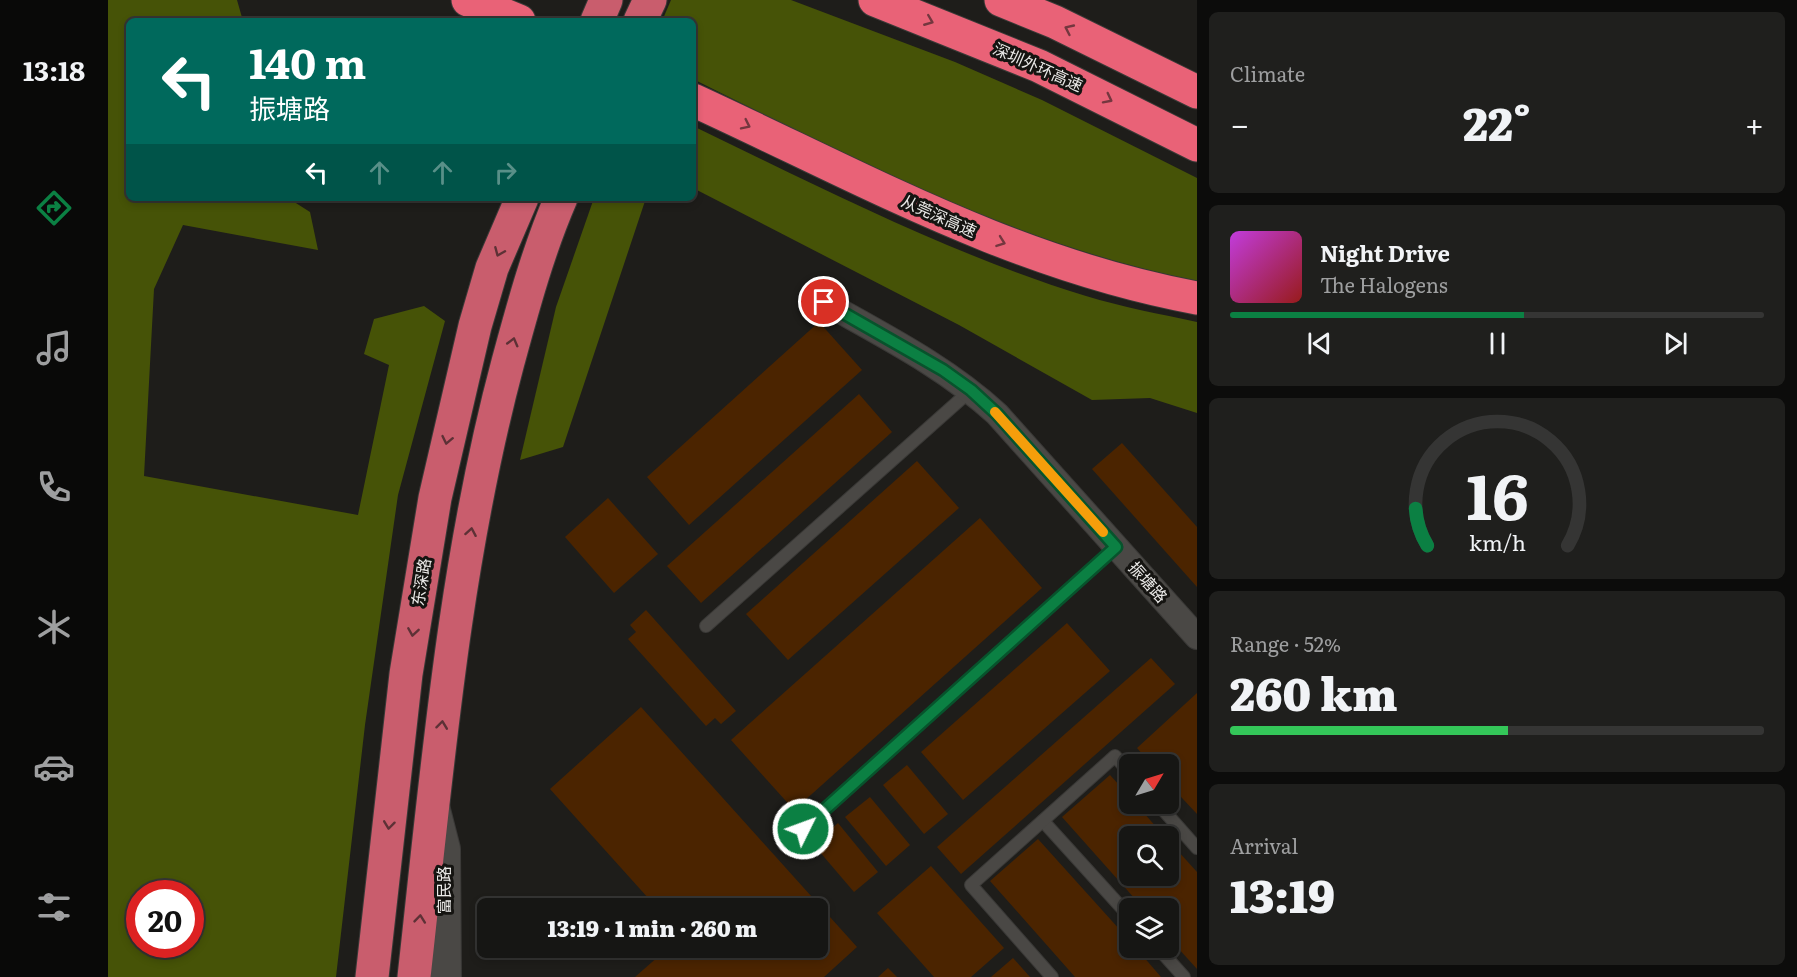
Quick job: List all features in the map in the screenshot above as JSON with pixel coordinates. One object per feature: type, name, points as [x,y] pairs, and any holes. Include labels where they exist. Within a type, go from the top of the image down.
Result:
[{"type":"highway","points":[[468,0],[512,18]]},
{"type":"highway","points":[[598,18],[606,0]]},
{"type":"highway","points":[[641,18],[650,0]]},
{"type":"highway","name":"深圳外环高速","points":[[875,0],[1039,66],[1197,145]]},
{"type":"highway","points":[[1001,0],[1055,22],[1197,92]]},
{"type":"highway","name":"从莞深高速","points":[[696,101],[951,223],[1066,266],[1122,282],[1197,298]]},
{"type":"highway","name":"东深路","points":[[372,977],[406,674],[435,498],[463,371],[492,268],[521,201]]},
{"type":"highway","points":[[414,977],[433,804],[458,614],[486,450],[531,281],[560,201]]},
{"type":"street","name":"振塘路","points":[[824,302],[943,370],[971,390],[997,414],[1197,637]]},
{"type":"street","name":"富民路","points":[[433,804],[444,849],[446,977]]},
{"type":"lane","points":[[706,626],[971,390]]},
{"type":"lane","points":[[803,829],[1116,547]]},
{"type":"lane","points":[[1052,977],[971,885],[1115,756],[1119,760]]},
{"type":"lane","points":[[1167,814],[1197,848]]},
{"type":"lane","points":[[1043,821],[1119,905]]},
{"type":"lane","points":[[1167,958],[1184,977]]},
{"type":"green space","points":[[108,0],[237,0],[242,18],[126,18],[126,201],[293,201],[310,212],[318,250],[183,225],[154,289],[144,476],[358,515],[389,365],[364,354],[374,319],[424,306],[445,321],[398,495],[365,725],[336,977],[108,977]]},
{"type":"green space","points":[[671,0],[791,0],[955,62],[1042,100],[1197,178],[1197,281],[1065,246],[1001,223],[815,140],[696,80],[696,18],[663,18]]},
{"type":"green space","points":[[696,127],[886,218],[985,260],[1086,296],[1197,322],[1197,413],[1150,398],[1092,400],[959,325],[696,190]]},
{"type":"green space","points":[[593,201],[645,201],[563,447],[520,460],[556,307]]},
{"type":"building","points":[[819,322],[862,370],[689,525],[647,477]]},
{"type":"building","points":[[859,394],[892,432],[701,603],[667,566]]},
{"type":"building","points":[[1122,443],[1197,527],[1197,587],[1092,469]]},
{"type":"building","points":[[917,461],[959,508],[788,660],[746,614]]},
{"type":"building","points":[[608,498],[658,554],[614,593],[565,537]]},
{"type":"building","points":[[980,518],[1042,588],[794,810],[731,740]]},
{"type":"building","points":[[646,610],[736,711],[721,724],[715,718],[706,726],[628,639],[636,632],[630,625]]},
{"type":"building","points":[[1067,623],[1110,671],[963,800],[921,752]]},
{"type":"building","points":[[1151,658],[1175,684],[961,874],[937,847]]},
{"type":"building","points":[[1197,693],[1197,814],[1179,795],[1179,754],[1142,754],[1137,748]]},
{"type":"building","points":[[641,707],[813,898],[648,898],[550,789]]},
{"type":"building","points":[[907,765],[948,814],[924,834],[883,785]]},
{"type":"building","points":[[1110,775],[1119,785],[1119,814],[1145,814],[1155,826],[1119,826],[1119,881],[1062,817]]},
{"type":"building","points":[[870,797],[910,845],[886,866],[845,817]]},
{"type":"building","points":[[838,823],[878,872],[854,892],[813,844]]},
{"type":"building","points":[[1038,839],[1119,929],[1119,958],[1145,958],[1161,977],[1075,977],[990,881]]},
{"type":"building","points":[[1179,852],[1197,872],[1197,969],[1179,949],[1179,898],[1134,898],[1124,886],[1179,886]]},
{"type":"building","points":[[931,866],[1004,948],[971,977],[934,977],[877,913]]},
{"type":"building","points":[[828,915],[857,947],[824,977],[635,977],[657,958],[828,958]]},
{"type":"building","points":[[1013,958],[1030,977],[991,977]]},
{"type":"building","points":[[888,968],[897,977],[878,977]]},
{"type":"slow traffic","points":[[995,412],[1103,532]]},
{"type":"route","points":[[803,829],[1116,547],[997,414],[971,390],[943,370],[824,302]]}]
